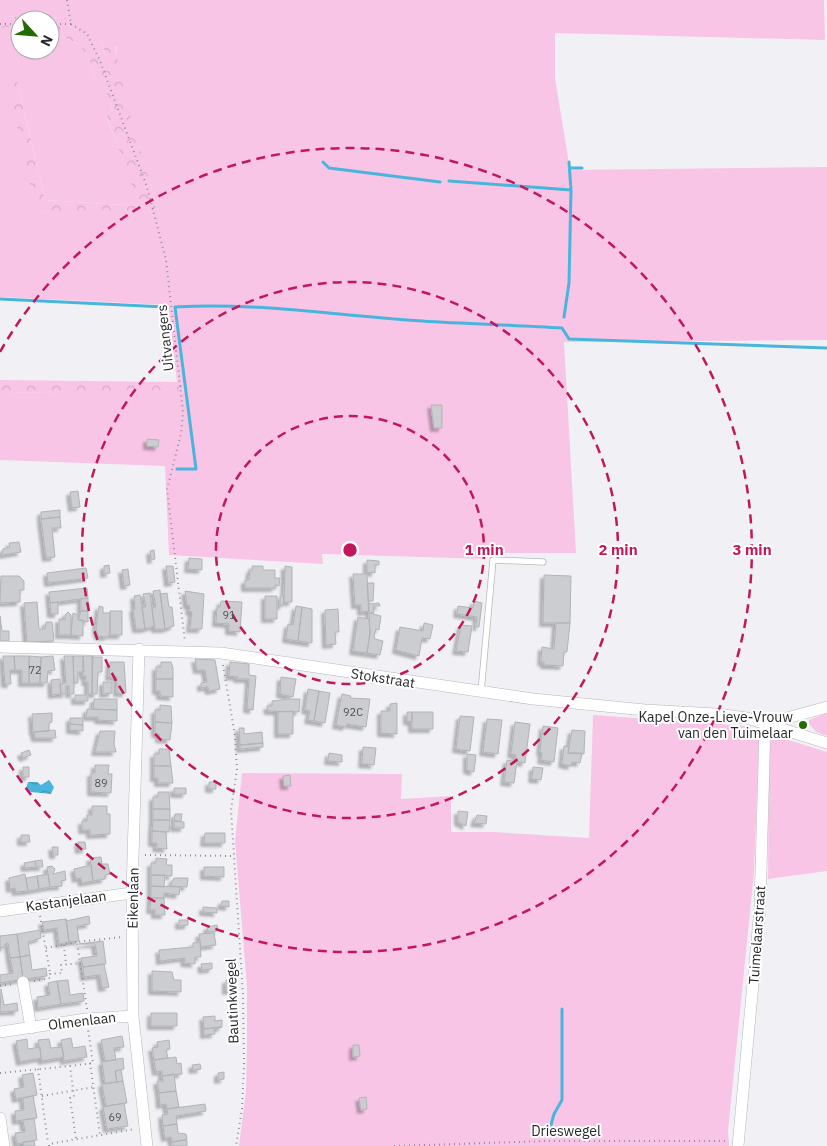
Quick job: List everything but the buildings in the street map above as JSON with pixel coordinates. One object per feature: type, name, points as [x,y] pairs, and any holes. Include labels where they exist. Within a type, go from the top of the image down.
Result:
[{"type":"street","name":"Stokstraat","points":[[0,647],[185,650],[221,653],[481,692],[645,710],[716,714],[765,724],[827,743]]},
{"type":"street","name":"Eikenlaan","points":[[139,649],[132,893],[133,1016],[147,1146]]},
{"type":"street","points":[[765,724],[827,708]]},
{"type":"street","name":"Tuimelaarstraat","points":[[738,1144],[760,908],[765,724]]},
{"type":"street","name":"Kastanjelaan","points":[[0,911],[38,904],[132,893]]},
{"type":"street","name":"Olmenlaan","points":[[23,982],[31,1028]]},
{"type":"street","name":"Olmenlaan","points":[[0,1032],[87,1019],[133,1016]]},
{"type":"street","points":[[0,1118],[4,1146]]},
{"type":"lane","points":[[481,692],[493,560],[543,562]]},
{"type":"path","points":[[60,24],[70,24],[67,0]]},
{"type":"path","name":"Uitvangers","points":[[70,24],[87,34],[100,61],[147,187],[166,260],[183,412],[181,434],[167,489],[185,650]]},
{"type":"path","name":"Bautinkwegel","points":[[221,653],[237,769],[231,810],[242,985],[244,1064],[242,1110],[236,1146]]},
{"type":"path","points":[[134,855],[233,856]]},
{"type":"path","points":[[0,986],[50,978],[38,904]]},
{"type":"path","points":[[46,948],[133,935]]},
{"type":"path","points":[[77,942],[93,1062],[90,1063],[100,1135]]},
{"type":"path","points":[[64,944],[66,965]]},
{"type":"path","points":[[50,974],[62,973],[61,965],[81,963]]},
{"type":"path","points":[[0,1073],[90,1063]]},
{"type":"path","points":[[70,1066],[74,1096],[70,1098],[76,1139]]},
{"type":"path","points":[[38,1069],[49,1145],[145,1127]]},
{"type":"path","points":[[42,1096],[94,1087]]},
{"type":"path","name":"Drieswegel","points":[[394,1146],[547,1140],[738,1144]]},
{"type":"green space","points":[[0,0],[824,0],[825,40],[555,33],[555,78],[570,170],[827,167],[827,340],[564,342],[576,553],[488,553],[486,559],[322,554],[323,564],[169,555],[165,466],[0,460],[0,392],[183,394],[182,382],[177,382],[168,305],[0,297],[0,28],[10,28],[10,60],[60,60],[60,37],[76,43],[85,53],[95,78],[100,75],[113,110],[106,115],[140,206],[45,200],[17,80],[36,211],[159,214],[127,110],[118,68],[116,47],[100,39],[105,52],[95,55],[85,35],[70,27],[68,18],[60,18],[60,10],[10,10],[10,16],[0,16]]},
{"type":"green space","points":[[0,16],[10,16],[10,28],[0,28]]},
{"type":"green space","points":[[60,18],[68,18],[70,27],[86,35],[95,54],[105,52],[100,39],[102,36],[113,37],[126,100],[159,215],[151,217],[36,211],[7,82],[17,80],[45,200],[139,206],[106,114],[113,110],[100,76],[95,78],[89,60],[76,43],[61,37]]},
{"type":"green space","points":[[0,380],[182,382],[183,395],[0,392]]},
{"type":"green space","points":[[827,713],[827,736],[816,732],[809,724],[809,720]]},
{"type":"green space","points":[[593,715],[746,726],[756,730],[759,736],[754,872],[728,1131],[729,1146],[239,1146],[246,1091],[247,1039],[247,987],[235,841],[242,773],[402,774],[401,799],[451,796],[451,832],[493,832],[589,838]]},
{"type":"green space","points":[[779,737],[827,752],[827,871],[768,879],[769,753],[771,740]]},
{"type":"water","points":[[49,780],[54,787],[51,794],[31,792],[26,789],[28,782],[37,782],[41,785]]},
{"type":"waterway","points":[[323,162],[329,168],[440,182]]},
{"type":"waterway","points":[[569,162],[571,190]]},
{"type":"waterway","points":[[570,168],[582,168]]},
{"type":"waterway","points":[[449,181],[571,190],[569,283],[564,317]]},
{"type":"waterway","points":[[0,299],[165,307]]},
{"type":"waterway","points":[[177,469],[196,469],[175,307],[237,306],[391,319],[562,328],[569,339],[827,348]]},
{"type":"waterway","points":[[549,1132],[554,1114],[562,1100],[562,1009]]},
{"type":"place","name":"Kapel Onze-Lieve-Vrouw van den Tuimelaar","points":[[803,725]]}]
